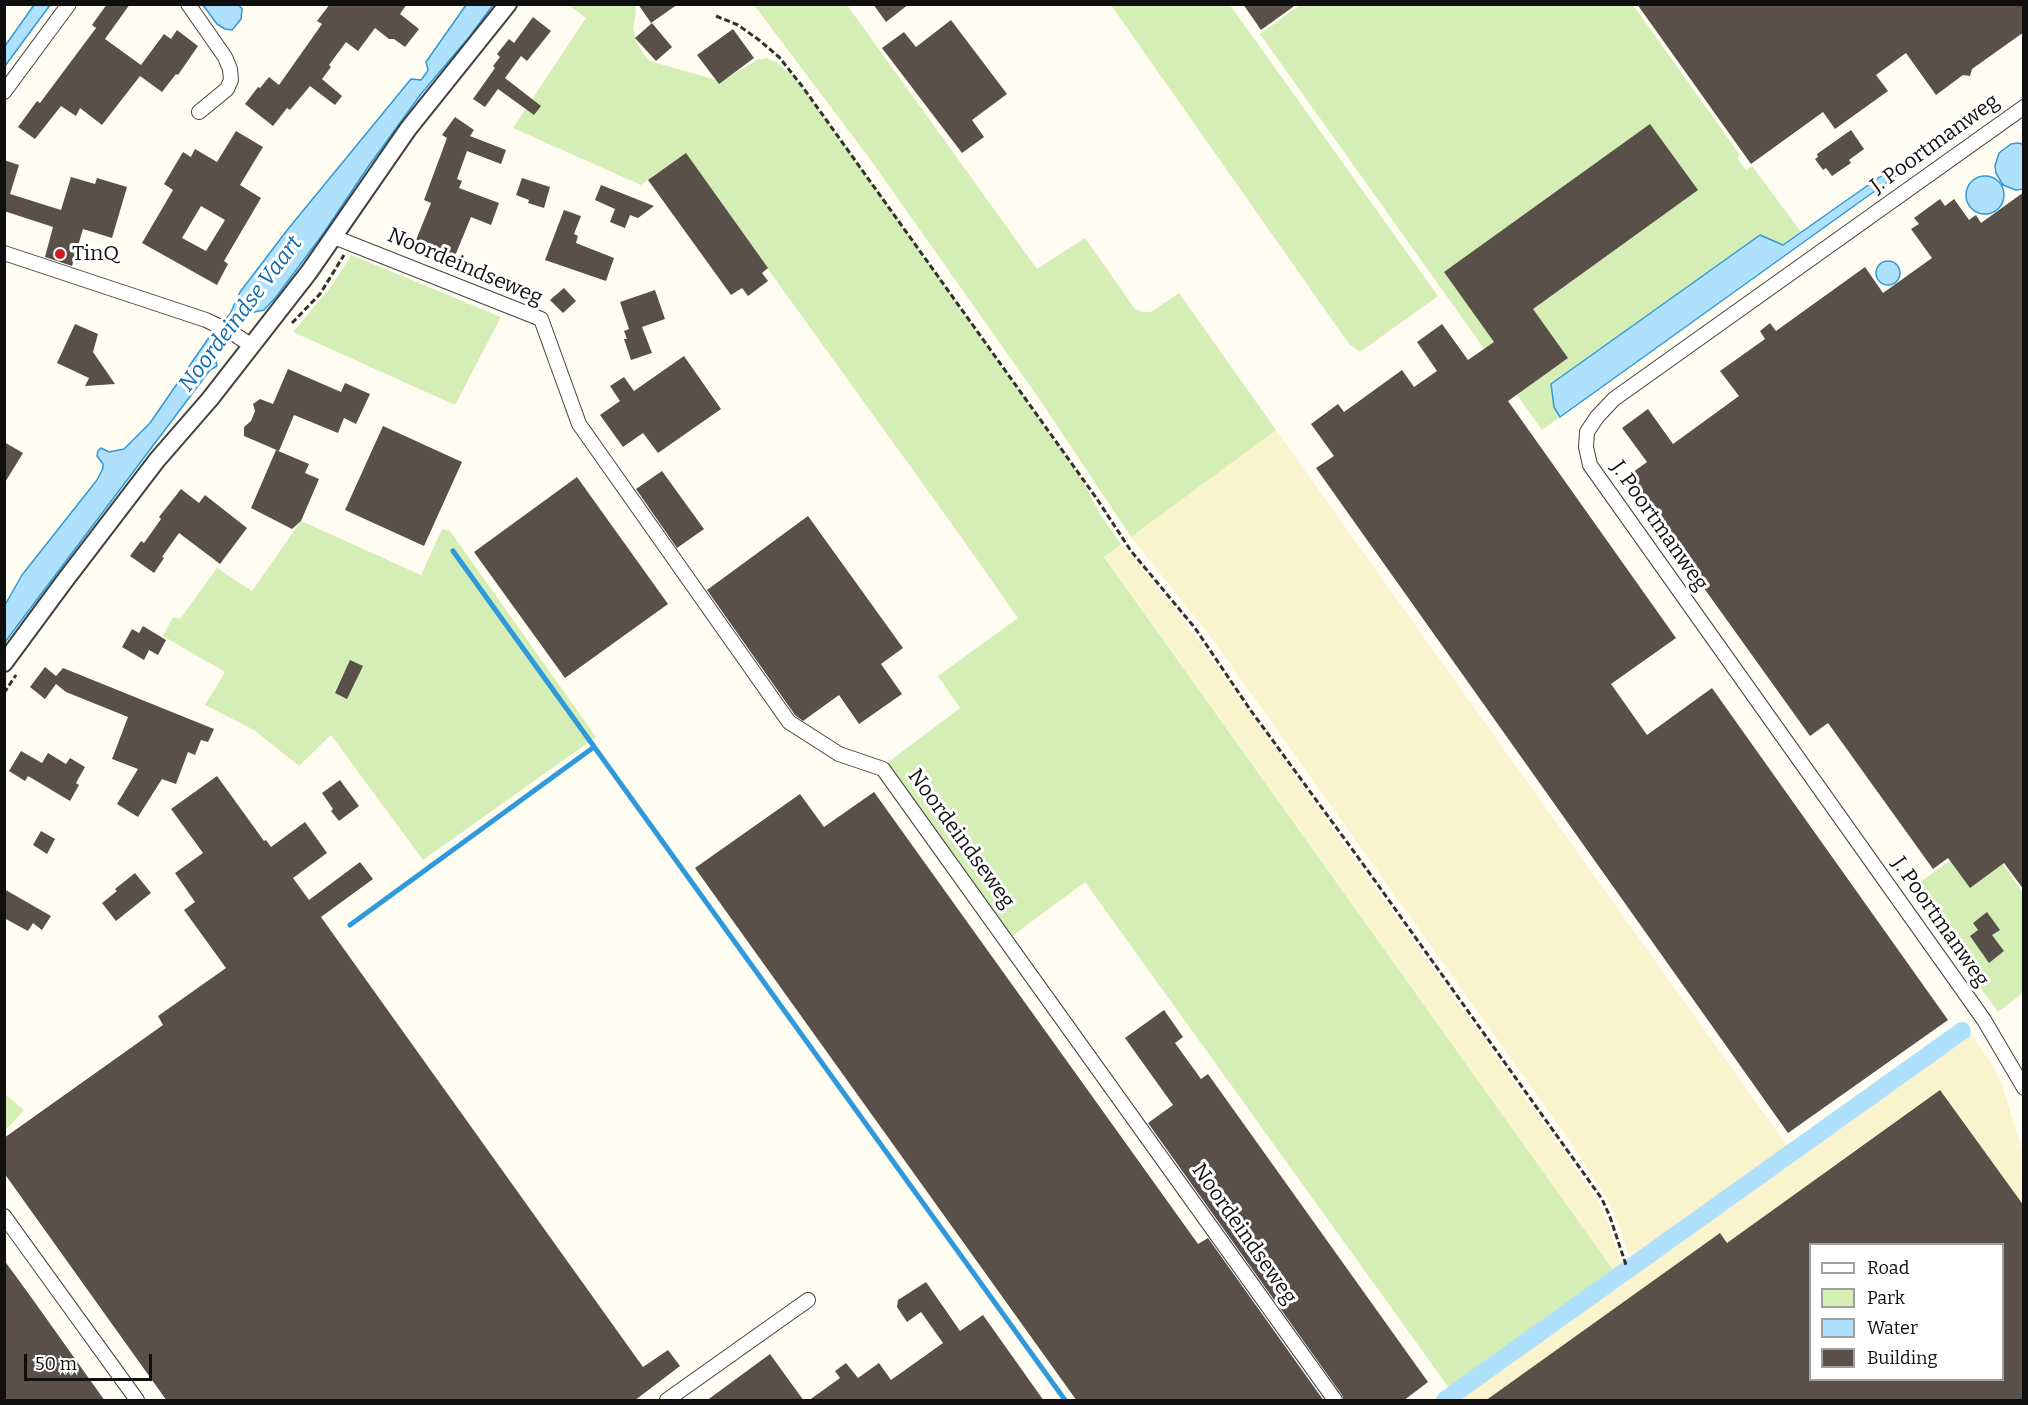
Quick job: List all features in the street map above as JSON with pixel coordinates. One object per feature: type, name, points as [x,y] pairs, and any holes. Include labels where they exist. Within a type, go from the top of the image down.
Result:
[{"type":"street","points":[[4,92],[69,4]]},
{"type":"street","points":[[188,4],[225,57],[230,69],[231,80],[227,89],[199,112]]},
{"type":"street","points":[[4,663],[157,460],[252,346],[309,272],[408,129],[508,4]]},
{"type":"street","name":"J. Poortmanweg","points":[[2024,107],[1614,399],[1596,417],[1587,432],[1586,447],[1590,465],[1984,1020],[2024,1088]]},
{"type":"street","name":"Noordeindseweg","points":[[334,237],[541,319],[579,424],[789,722],[838,754],[883,769],[1335,1401]]},
{"type":"street","points":[[4,253],[225,328],[252,346]]},
{"type":"street","points":[[4,1216],[137,1401]]},
{"type":"street","points":[[667,1401],[808,1300]]},
{"type":"path","points":[[716,16],[738,26],[759,40],[779,57],[802,87],[1090,490],[1126,544],[1195,628],[1249,708],[1602,1199],[1626,1265]]},
{"type":"shaded area","points":[[1276,430],[1795,1157],[1970,1032],[2001,1082],[2023,1153],[2023,1400],[1458,1400],[1621,1281],[1104,556],[1121,544],[1181,616],[1592,1192],[1604,1213],[1626,1277],[1638,1268],[1627,1250],[1622,1232],[1606,1197],[1567,1137],[1211,637],[1131,537]]},
{"type":"green space","points":[[569,5],[635,5],[633,29],[637,44],[648,60],[657,63],[716,80],[727,78],[757,60],[767,58],[776,62],[794,77],[1083,482],[1100,514],[1121,544],[1104,557],[1621,1281],[1458,1400],[1085,882],[1008,939],[883,766],[960,708],[938,676],[1018,618],[685,154],[641,185],[513,128],[586,18]]},
{"type":"green space","points":[[754,5],[847,5],[1037,269],[1085,238],[1135,309],[1151,312],[1179,293],[1276,430],[1131,537],[1040,400],[870,159]]},
{"type":"green space","points":[[1111,5],[1230,5],[1438,296],[1360,352],[1349,344]]},
{"type":"green space","points":[[1300,5],[1633,5],[1740,155],[1737,158],[1746,170],[1752,166],[1801,232],[1554,407],[1560,417],[1542,430],[1260,34]]},
{"type":"green space","points":[[351,255],[501,317],[455,405],[293,332],[333,284]]},
{"type":"green space","points":[[301,521],[421,575],[442,529],[450,531],[596,737],[423,860],[331,735],[299,766],[254,730],[205,705],[225,672],[163,636],[173,617],[180,619],[217,568],[252,591]]},
{"type":"green space","points":[[1984,836],[2023,893],[2023,993],[1998,1012],[1909,890]]},
{"type":"green space","points":[[5,1094],[24,1110],[5,1131]]},
{"type":"water","points":[[34,5],[50,5],[5,66],[5,46]]},
{"type":"water","points":[[203,5],[239,5],[242,9],[241,19],[232,30],[225,29],[217,24]]},
{"type":"water","name":"Noordeindse Vaart","points":[[466,5],[493,5],[421,94],[276,297],[264,310],[245,314],[217,348],[215,352],[217,366],[210,370],[5,642],[5,605],[22,575],[97,480],[103,468],[97,456],[98,451],[101,448],[109,452],[124,449],[150,423],[210,336],[230,314],[240,292],[288,229],[411,79],[421,80],[428,69],[426,62]]},
{"type":"water","points":[[2011,144],[2023,144],[2024,189],[2016,190],[2003,185],[1995,166],[1999,153]]},
{"type":"water","points":[[1921,148],[1925,155],[1560,417],[1554,407],[1551,384],[1760,235],[1783,245]]},
{"type":"water","points":[[1985,176],[1999,181],[2004,195],[1999,209],[1985,214],[1971,209],[1966,195],[1971,181]]},
{"type":"water","points":[[1888,261],[1897,264],[1900,273],[1897,282],[1888,285],[1879,282],[1876,273],[1879,264]]},
{"type":"building","points":[[107,4],[130,4],[105,39],[141,65],[164,34],[171,39],[177,30],[198,46],[178,75],[176,74],[162,92],[140,76],[102,125],[80,108],[76,116],[61,106],[35,139],[18,127],[37,101],[40,103],[96,28],[92,25]]},
{"type":"building","points":[[330,4],[407,4],[400,14],[419,29],[405,47],[394,39],[389,39],[375,28],[358,51],[346,42],[322,79],[342,96],[335,105],[310,86],[290,110],[287,108],[273,126],[245,104],[269,77],[279,85],[322,24],[317,21]]},
{"type":"building","points":[[638,4],[678,4],[651,23]]},
{"type":"building","points":[[873,4],[909,4],[886,22]]},
{"type":"building","points":[[1243,4],[1297,4],[1261,30]]},
{"type":"building","points":[[1637,4],[2024,4],[2024,32],[1972,69],[1970,76],[1963,75],[1936,95],[1906,53],[1876,75],[1888,91],[1835,129],[1823,112],[1751,164]]},
{"type":"building","points":[[533,17],[551,31],[527,61],[521,56],[505,78],[541,106],[534,115],[498,89],[485,107],[473,99],[495,68],[493,66],[500,57],[497,54],[509,39],[514,43]]},
{"type":"building","points":[[951,20],[1007,94],[972,120],[984,137],[962,153],[882,48],[904,32],[916,47]]},
{"type":"building","points":[[652,23],[672,47],[656,61],[635,38]]},
{"type":"building","points":[[733,29],[754,58],[719,84],[697,55]]},
{"type":"building","points":[[455,117],[474,130],[470,136],[506,150],[501,164],[467,151],[457,179],[462,181],[459,188],[499,203],[491,225],[471,217],[455,256],[416,240],[431,203],[424,200],[447,138],[442,135]]},
{"type":"building","points":[[1650,124],[1698,190],[1533,309],[1568,358],[1508,401],[1676,638],[1611,684],[1647,735],[1712,688],[1948,1020],[1788,1133],[1316,468],[1334,456],[1311,424],[1338,404],[1344,412],[1402,370],[1414,387],[1437,371],[1417,342],[1442,324],[1468,360],[1494,342],[1444,272]]},
{"type":"building","points":[[1851,130],[1864,149],[1849,160],[1851,163],[1832,176],[1826,168],[1823,170],[1815,159],[1818,157],[1817,154]]},
{"type":"building","points":[[236,131],[263,147],[240,185],[261,198],[224,261],[228,264],[217,285],[142,243],[173,190],[164,184],[183,152],[191,157],[195,149],[217,162]],"holes":[[[201,206],[225,220],[206,251],[182,238]]]},
{"type":"building","points":[[686,153],[768,268],[762,273],[768,281],[748,296],[742,288],[731,295],[648,180]]},
{"type":"building","points":[[4,160],[19,165],[10,194],[61,210],[71,177],[95,184],[97,178],[127,187],[112,238],[83,229],[72,266],[45,257],[53,227],[4,211]]},
{"type":"building","points":[[522,178],[550,187],[544,208],[528,203],[529,200],[516,195]]},
{"type":"building","points":[[601,185],[654,206],[638,218],[630,215],[625,228],[610,222],[615,209],[595,200]]},
{"type":"building","points":[[2024,192],[2024,890],[2004,863],[1970,888],[1948,858],[1933,869],[1828,723],[1810,736],[1625,478],[1647,462],[1622,428],[1648,409],[1673,444],[1739,396],[1720,371],[1765,339],[1760,331],[1770,323],[1776,331],[1865,267],[1883,293],[1932,258],[1911,229],[1919,224],[1914,218],[1940,199],[1945,206],[1954,199],[1969,220],[1976,215],[1981,223]]},
{"type":"building","points":[[564,210],[581,216],[574,234],[578,236],[576,243],[614,258],[606,281],[545,260]]},
{"type":"building","points":[[564,288],[576,301],[563,313],[550,300]]},
{"type":"building","points":[[655,290],[665,319],[642,327],[652,353],[631,360],[624,339],[627,339],[624,331],[629,329],[620,302]]},
{"type":"building","points":[[75,324],[98,334],[93,352],[115,384],[85,386],[89,378],[57,363]]},
{"type":"building","points":[[684,356],[721,409],[658,453],[643,433],[623,447],[600,415],[620,401],[610,386],[624,377],[634,391]]},
{"type":"building","points":[[288,369],[341,392],[345,383],[370,394],[356,424],[344,418],[338,433],[294,415],[279,451],[244,436],[244,427],[251,421],[255,411],[253,404],[260,399],[273,404]]},
{"type":"building","points":[[383,426],[462,462],[424,546],[345,510]]},
{"type":"building","points":[[4,442],[23,453],[4,484]]},
{"type":"building","points":[[276,450],[309,464],[305,473],[319,479],[301,521],[292,529],[251,508]]},
{"type":"building","points":[[662,471],[704,529],[677,548],[636,489]]},
{"type":"building","points":[[577,477],[668,604],[565,678],[474,552]]},
{"type":"building","points":[[181,489],[199,503],[205,495],[247,528],[220,564],[179,533],[154,573],[130,556],[141,541],[144,543],[161,519],[159,517]]},
{"type":"building","points":[[808,516],[903,648],[881,664],[902,694],[859,724],[839,695],[803,721],[795,715],[707,590]]},
{"type":"building","points":[[143,626],[166,640],[158,655],[149,650],[144,660],[122,647],[132,629],[139,633]]},
{"type":"building","points":[[350,660],[363,666],[347,699],[335,693]]},
{"type":"building","points":[[45,667],[56,676],[63,668],[214,729],[208,742],[201,740],[195,755],[188,752],[176,784],[162,779],[138,817],[117,804],[138,769],[112,759],[128,717],[66,692],[56,684],[45,699],[30,687]]},
{"type":"building","points":[[21,751],[42,763],[48,753],[66,764],[70,758],[85,767],[70,801],[28,776],[25,781],[9,771]]},
{"type":"building","points":[[217,776],[264,841],[266,840],[271,847],[305,822],[327,853],[293,878],[309,900],[360,862],[373,879],[321,917],[643,1367],[668,1350],[680,1366],[634,1401],[167,1401],[4,1173],[4,1138],[163,1025],[158,1016],[226,968],[184,910],[195,902],[175,873],[203,853],[171,809]]},
{"type":"building","points":[[340,780],[359,806],[339,821],[322,793]]},
{"type":"building","points":[[874,792],[1198,1244],[1208,1238],[1324,1401],[1077,1401],[695,868],[800,794],[824,827]]},
{"type":"building","points":[[41,831],[55,839],[47,854],[33,845]]},
{"type":"building","points":[[135,873],[151,893],[116,921],[102,903]]},
{"type":"building","points":[[4,889],[51,916],[42,930],[33,923],[28,931],[4,918]]},
{"type":"building","points":[[1987,912],[2000,930],[1992,935],[2004,951],[1989,963],[1970,936],[1978,930],[1973,923]]},
{"type":"building","points":[[1164,1010],[1183,1037],[1175,1043],[1201,1079],[1208,1074],[1428,1382],[1403,1401],[1344,1401],[1342,1395],[1148,1123],[1173,1105],[1125,1038]]},
{"type":"building","points":[[1940,1090],[2024,1206],[2024,1401],[1485,1401],[1720,1233],[1727,1243]]},
{"type":"building","points":[[4,1260],[31,1297],[105,1401],[4,1401]]},
{"type":"building","points":[[926,1282],[960,1331],[983,1315],[1044,1401],[808,1401],[840,1378],[835,1371],[846,1363],[858,1378],[879,1363],[891,1380],[943,1343],[921,1312],[907,1322],[897,1307],[898,1300]]},
{"type":"building","points":[[770,1354],[804,1401],[706,1401]]},
{"type":"waterway","points":[[453,551],[1065,1400]]},
{"type":"waterway","points":[[350,925],[594,747]]},
{"type":"waterway","points":[[1445,1400],[1962,1031]]},
{"type":"place","name":"TinQ","points":[[60,254]]}]
